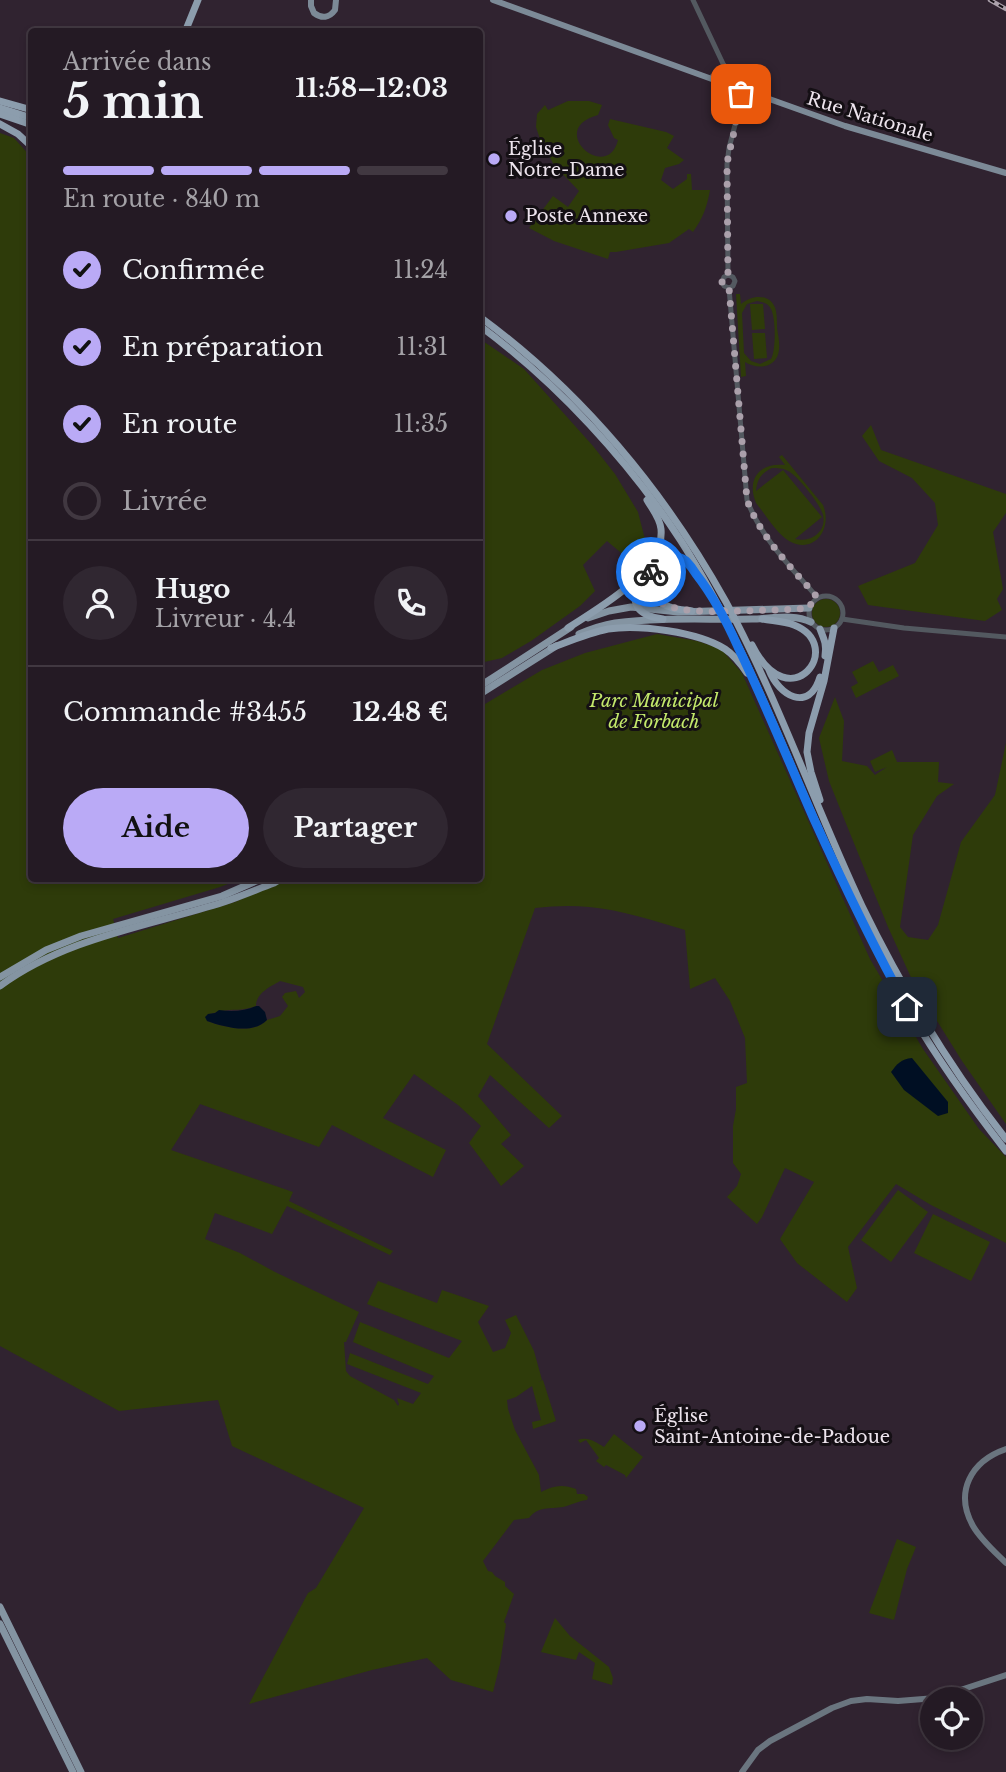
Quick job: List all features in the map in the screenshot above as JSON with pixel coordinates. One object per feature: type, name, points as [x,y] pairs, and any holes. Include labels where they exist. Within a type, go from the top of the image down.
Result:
[{"type":"highway","points":[[186,28],[193,0]]},
{"type":"highway","points":[[187,28],[201,0]]},
{"type":"highway","points":[[0,101],[28,109]]},
{"type":"highway","points":[[0,108],[28,117]]},
{"type":"highway","points":[[0,114],[28,124]]},
{"type":"highway","points":[[0,124],[28,143]]},
{"type":"highway","points":[[483,319],[562,387],[620,447],[678,524],[773,680],[785,693],[796,698],[809,695],[819,681],[826,649],[820,629]]},
{"type":"highway","points":[[483,328],[556,392],[615,453],[657,506],[681,542],[715,601],[761,694],[823,838],[892,980],[955,1083],[1006,1151]]},
{"type":"highway","points":[[483,684],[624,591],[637,580],[656,552],[661,529],[658,518],[615,453]]},
{"type":"highway","points":[[692,611],[670,607],[655,598],[650,589],[649,578],[652,570],[662,559],[678,558],[685,560],[706,584]]},
{"type":"highway","points":[[637,580],[634,594],[637,607],[646,616],[663,620]]},
{"type":"highway","points":[[568,628],[597,614],[637,607],[665,611],[809,608]]},
{"type":"highway","points":[[483,692],[551,648],[594,628],[612,624],[794,617],[803,617],[811,622]]},
{"type":"highway","points":[[762,619],[796,626],[806,632],[816,651],[810,670],[796,678],[777,676],[769,670]]},
{"type":"highway","points":[[551,648],[587,634],[631,627],[657,629],[703,639],[731,653],[761,694]]},
{"type":"highway","points":[[830,833],[807,752],[834,628]]},
{"type":"highway","points":[[742,630],[863,906],[909,995],[961,1078],[1006,1139]]},
{"type":"highway","points":[[0,977],[46,950],[81,936],[222,895],[253,882]]},
{"type":"highway","points":[[0,986],[38,963],[84,943],[225,902],[276,882]]},
{"type":"highway","points":[[0,1607],[80,1772]]},
{"type":"highway","points":[[0,1624],[74,1772]]},
{"type":"main road","points":[[310,1],[314,13],[325,17],[335,10],[336,0]]},
{"type":"main road","name":"Rue Nationale","points":[[493,0],[711,77],[736,92],[750,92],[845,126],[1006,173]]},
{"type":"main road","points":[[1006,1449],[987,1457],[978,1465],[971,1474],[965,1496],[974,1527],[1006,1563]]},
{"type":"main road","points":[[742,1772],[758,1750],[770,1741],[832,1708],[851,1701],[936,1698],[1006,1675]]},
{"type":"street","points":[[693,0],[736,92],[735,125],[727,164],[728,275],[722,282],[729,288],[747,500],[752,516],[767,540],[817,597]]},
{"type":"street","points":[[711,77],[719,73],[724,65]]},
{"type":"street","points":[[828,595],[837,600],[843,609],[842,619],[830,630],[820,629],[811,622],[808,615],[812,602],[817,597],[828,595]]},
{"type":"street","points":[[842,619],[928,631],[1006,637]]},
{"type":"green space","points":[[568,101],[589,101],[602,105],[598,115],[583,122],[577,131],[578,141],[593,155],[603,157],[612,152],[618,140],[614,138],[608,125],[610,119],[674,136],[667,148],[684,160],[665,168],[661,180],[673,189],[687,179],[687,174],[691,174],[692,190],[710,190],[704,212],[693,232],[689,229],[669,243],[610,252],[608,259],[554,241],[529,228],[553,196],[568,207],[579,191],[554,165],[548,154],[545,154],[536,127],[537,114],[545,105],[548,110]]},
{"type":"green space","name":"Parc Municipal de Forbach","points":[[0,133],[14,138],[28,154],[28,882],[233,882],[113,919],[118,938],[235,902],[279,882],[483,882],[483,705],[542,670],[585,653],[657,634],[697,641],[721,649],[742,673],[870,959],[923,1049],[979,1129],[1006,1157],[1006,1243],[896,1184],[848,1247],[857,1288],[847,1302],[797,1263],[780,1239],[814,1182],[785,1168],[757,1224],[727,1197],[737,1186],[741,1174],[733,1163],[733,1126],[736,1087],[747,1083],[745,1038],[730,1001],[715,978],[690,989],[685,930],[638,916],[582,906],[535,908],[487,1044],[562,1116],[549,1128],[490,1075],[478,1096],[511,1135],[501,1144],[524,1166],[501,1186],[469,1143],[481,1126],[458,1105],[414,1074],[383,1118],[446,1150],[433,1177],[332,1125],[319,1147],[200,1104],[171,1150],[293,1192],[289,1201],[393,1251],[390,1255],[287,1206],[272,1234],[215,1213],[205,1239],[240,1253],[359,1312],[344,1342],[346,1371],[350,1376],[394,1400],[398,1406],[397,1398],[413,1404],[421,1393],[347,1364],[350,1353],[428,1384],[434,1376],[353,1342],[360,1322],[449,1358],[462,1341],[367,1304],[378,1281],[437,1303],[442,1290],[489,1306],[478,1322],[493,1352],[505,1348],[511,1333],[505,1320],[516,1315],[534,1351],[542,1380],[538,1382],[543,1380],[556,1421],[533,1429],[532,1422],[541,1420],[532,1386],[507,1400],[515,1430],[539,1475],[541,1492],[563,1486],[576,1489],[577,1494],[588,1497],[587,1500],[540,1510],[529,1518],[514,1520],[483,1561],[488,1571],[505,1582],[505,1586],[514,1594],[504,1622],[506,1624],[500,1664],[493,1692],[451,1680],[427,1658],[372,1670],[249,1704],[308,1593],[316,1588],[364,1508],[232,1446],[218,1400],[119,1411],[0,1346]],"holes":[[[280,981],[303,987],[305,992],[299,998],[296,991],[285,993],[282,997],[288,1006],[280,1016],[261,1025],[230,1027],[207,1021],[208,1014],[256,1006],[261,994]]]},
{"type":"green space","points":[[736,294],[740,294],[741,304],[751,298],[761,297],[774,305],[779,345],[775,361],[766,366],[745,362],[746,376],[741,377]],"holes":[[[757,301],[767,304],[771,309],[775,334],[771,359],[760,364],[751,361],[744,353],[742,313],[747,304]]]},
{"type":"green space","points":[[750,304],[763,304],[765,329],[752,330]]},
{"type":"green space","points":[[752,333],[765,333],[767,358],[754,359]]},
{"type":"green space","points":[[483,341],[524,369],[593,446],[615,474],[638,512],[648,551],[638,567],[607,541],[583,565],[595,591],[580,606],[502,658],[483,662]]},
{"type":"green space","points":[[871,425],[881,450],[1006,494],[1006,513],[993,532],[1003,589],[997,599],[1002,610],[985,621],[868,605],[858,586],[915,563],[938,525],[935,503],[912,478],[879,461],[862,436]]},
{"type":"green space","points":[[782,455],[823,505],[825,523],[823,531],[813,542],[806,545],[784,538],[756,503],[753,494],[754,480],[762,469],[785,465],[779,457]],"holes":[[[772,468],[784,469],[792,474],[818,504],[824,521],[820,531],[812,538],[795,539],[822,517],[783,470],[756,491],[762,475]]]},
{"type":"green space","points":[[826,599],[836,603],[840,613],[836,623],[826,627],[816,623],[812,613],[816,603]]},
{"type":"green space","points":[[873,661],[879,672],[893,665],[899,676],[856,698],[851,687],[858,683],[852,672]]},
{"type":"green space","points":[[835,697],[844,721],[842,761],[867,766],[875,775],[887,767],[875,772],[870,761],[892,750],[897,762],[939,762],[938,782],[954,784],[937,796],[913,835],[900,927],[908,937],[928,940],[938,925],[961,842],[995,795],[1006,743],[1006,1124],[962,1061],[914,984],[845,821],[829,781],[819,738]]},
{"type":"green space","points":[[898,1190],[928,1212],[891,1262],[861,1240]]},
{"type":"green space","points":[[933,1214],[990,1242],[971,1281],[914,1253]]},
{"type":"green space","points":[[614,1434],[643,1457],[626,1478],[625,1475],[596,1461],[599,1458],[586,1440],[580,1443],[578,1440],[588,1439],[604,1447]]},
{"type":"green space","points":[[897,1539],[916,1547],[907,1569],[894,1620],[869,1613]]},
{"type":"green space","points":[[555,1618],[570,1636],[609,1667],[613,1678],[612,1685],[592,1679],[595,1663],[579,1652],[576,1660],[541,1652]]},
{"type":"water","points":[[256,1006],[265,1012],[267,1020],[254,1027],[230,1027],[207,1021],[205,1017],[219,1010],[238,1011]]},
{"type":"water","points":[[912,1058],[948,1102],[948,1113],[938,1116],[904,1090],[891,1072],[900,1062]]},
{"type":"railway","points":[[990,0],[1006,9]]},
{"type":"way so far","points":[[651,572],[650,589],[655,598],[670,607],[692,611],[809,608],[817,597],[767,540],[752,516],[747,500],[729,288],[722,282],[728,275],[727,164],[737,101],[731,90],[738,87],[741,94]]},
{"type":"place","name":"Église Notre-Dame","points":[[494,159]]},
{"type":"place","name":"Poste Annexe","points":[[511,216]]},
{"type":"place","name":"Église Saint-Antoine-de-Padoue","points":[[640,1426]]},
{"type":"route","points":[[651,572],[662,559],[678,558],[685,560],[706,584],[761,694],[839,872],[907,1007]]}]
